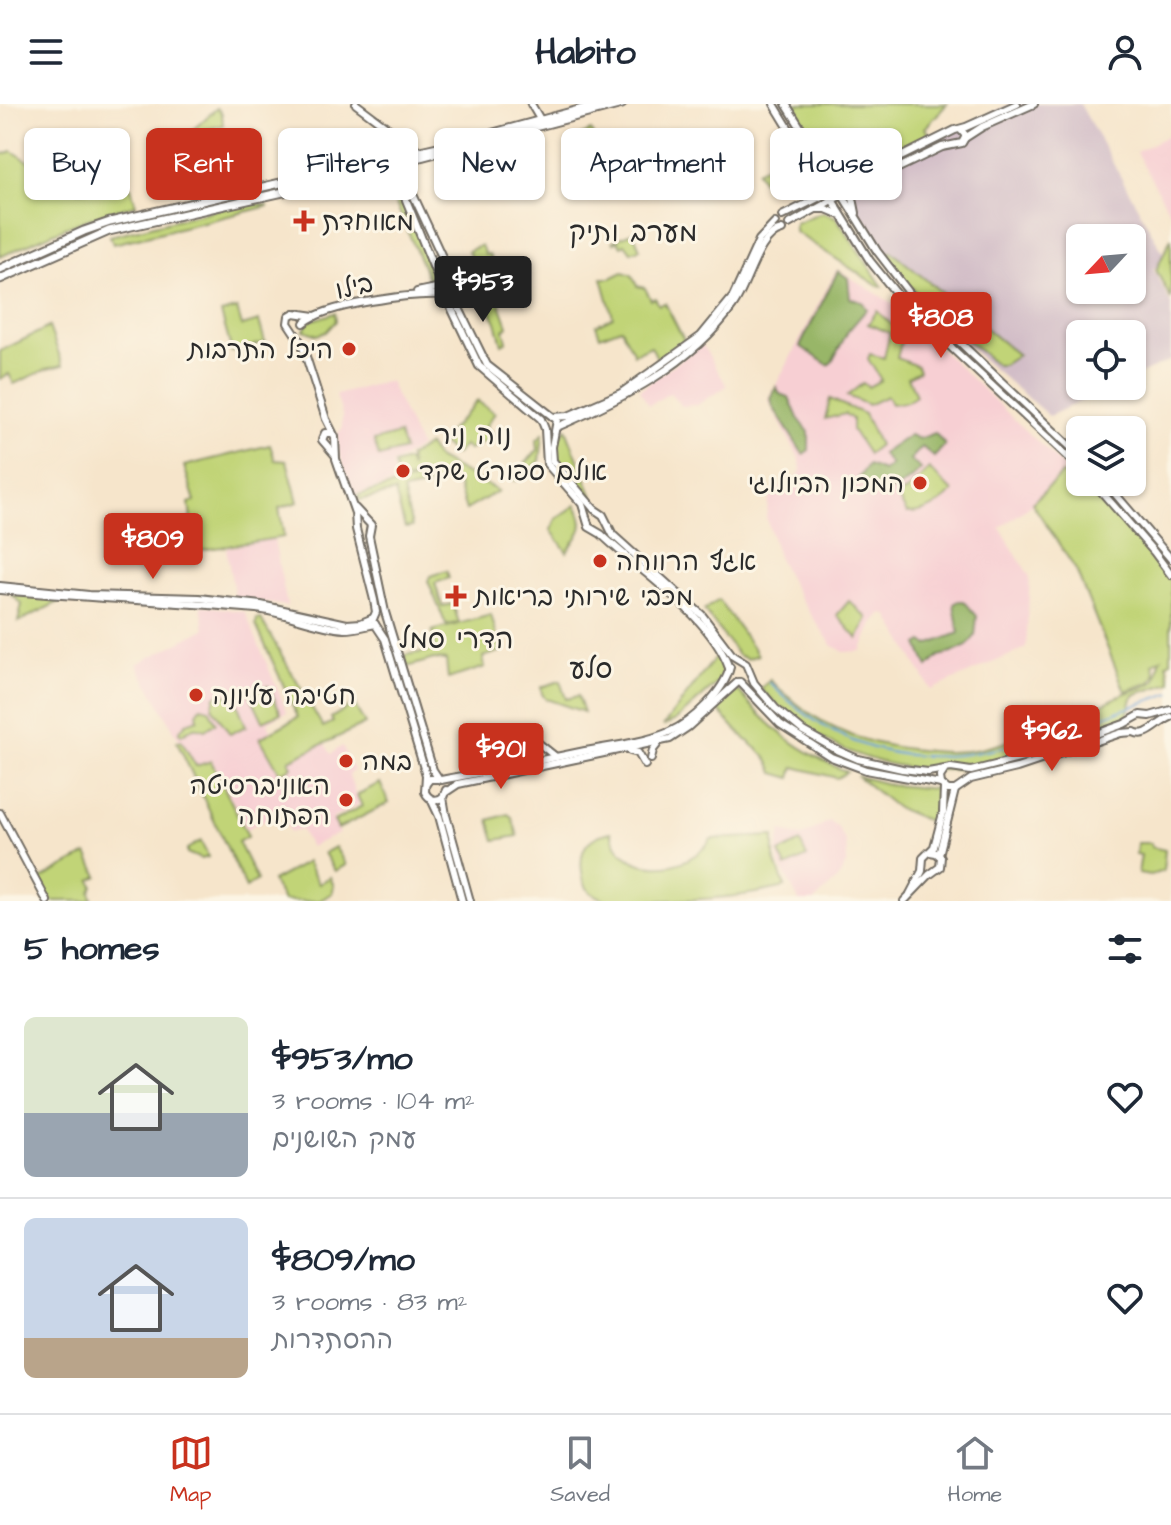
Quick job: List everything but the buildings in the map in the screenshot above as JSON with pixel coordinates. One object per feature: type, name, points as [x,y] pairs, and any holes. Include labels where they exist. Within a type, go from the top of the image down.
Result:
[{"type":"main road","points":[[418,150],[601,104]]},
{"type":"main road","points":[[418,153],[567,120],[622,104]]},
{"type":"main road","points":[[0,269],[110,222],[278,185]]},
{"type":"main road","points":[[0,279],[109,231],[278,193]]},
{"type":"street","points":[[356,104],[388,128]]},
{"type":"street","points":[[531,104],[541,121]]},
{"type":"street","points":[[774,104],[789,128]]},
{"type":"street","points":[[786,104],[801,128]]},
{"type":"street","points":[[902,157],[1017,104]]},
{"type":"street","points":[[902,167],[954,143],[961,144],[965,138],[988,124],[1034,104]]},
{"type":"street","points":[[961,130],[965,138]]},
{"type":"street","points":[[952,133],[954,143]]},
{"type":"street","points":[[406,200],[443,292],[480,368],[534,412],[545,428]]},
{"type":"street","points":[[415,200],[456,288],[456,302],[487,365],[557,420],[553,461],[603,515],[613,535],[702,615],[739,661],[747,665],[759,691],[786,717],[835,749],[881,765],[922,772],[971,771],[1015,761],[1140,715],[1171,710]]},
{"type":"street","points":[[815,200],[777,218],[759,240],[729,303],[701,336],[621,393],[568,416],[545,420],[547,464],[582,504],[589,528],[696,620],[725,658],[732,678],[780,724],[831,757],[879,773],[958,787],[971,779],[1031,764],[1121,733],[1143,735],[1171,717]]},
{"type":"street","points":[[545,428],[556,428],[624,397],[704,340],[737,300],[764,243],[773,233],[826,200]]},
{"type":"street","points":[[832,200],[888,286],[915,316],[1066,455]]},
{"type":"street","points":[[845,200],[894,275],[924,310],[1066,443]]},
{"type":"street","points":[[854,200],[860,224]]},
{"type":"street","points":[[815,209],[832,211],[843,219]]},
{"type":"street","points":[[782,216],[787,218],[789,224]]},
{"type":"street","points":[[775,223],[782,230]]},
{"type":"street","points":[[443,292],[446,282],[453,283]]},
{"type":"street","points":[[443,292],[455,294]]},
{"type":"street","name":"בילו","points":[[302,315],[315,316],[402,296],[443,292]]},
{"type":"street","points":[[303,348],[302,315],[296,313],[289,316],[289,325],[303,348],[334,442],[336,459],[351,502],[375,620],[385,639],[426,775],[425,792],[439,816],[462,901]]},
{"type":"street","name":"בילו","points":[[303,325],[315,316]]},
{"type":"street","points":[[293,329],[303,325]]},
{"type":"street","points":[[329,433],[322,440],[336,459]]},
{"type":"street","points":[[326,445],[334,442]]},
{"type":"street","points":[[1105,496],[1171,575]]},
{"type":"street","points":[[1117,496],[1171,559]]},
{"type":"street","points":[[351,502],[371,524],[369,533],[385,612],[433,770],[445,784],[446,815],[470,901]]},
{"type":"street","points":[[587,521],[590,514],[598,512]]},
{"type":"street","points":[[357,529],[361,520],[366,520]]},
{"type":"street","points":[[596,531],[606,523]]},
{"type":"street","points":[[357,529],[363,535],[369,533]]},
{"type":"street","points":[[1,586],[89,595],[199,598],[270,606],[341,624],[375,620],[385,612]]},
{"type":"street","points":[[375,620],[385,625],[389,621]]},
{"type":"street","points":[[426,784],[430,779],[532,762],[667,733],[704,704],[739,661]]},
{"type":"street","points":[[622,751],[638,753],[648,762],[654,748],[688,727],[727,689],[746,679],[749,673]]},
{"type":"street","points":[[1146,716],[1151,728]]},
{"type":"street","points":[[1133,720],[1134,732]]},
{"type":"street","points":[[431,799],[458,784],[664,741]]},
{"type":"street","points":[[532,762],[537,742],[556,757]]},
{"type":"street","points":[[904,901],[941,865],[939,855],[961,775],[954,769]]},
{"type":"street","points":[[910,894],[923,858],[930,852],[943,813],[940,777],[944,771]]},
{"type":"street","points":[[0,813],[47,901]]},
{"type":"street","points":[[930,852],[939,855]]},
{"type":"street","points":[[923,865],[926,870],[934,871]]},
{"type":"shaded area","points":[[1011,104],[1080,104],[1167,260],[1153,269],[1171,304],[1171,360],[1146,372],[1146,320],[1066,320],[1066,400],[1084,400],[1049,416],[982,359],[904,284],[871,239],[849,200],[902,200],[902,154]]},
{"type":"shaded area","points":[[1171,134],[1171,214],[1136,152]]},
{"type":"shaded area","name":"המכון הביולוגי","points":[[837,269],[895,305],[1066,469],[1038,500],[1000,528],[1030,577],[1026,648],[931,690],[888,615],[882,614],[874,622],[861,651],[844,652],[832,645],[801,600],[779,560],[766,517],[769,498],[774,490],[798,476],[801,470],[800,460],[768,400]]},
{"type":"shaded area","points":[[702,344],[727,386],[697,405],[682,406],[670,393],[649,405],[639,390]]},
{"type":"shaded area","points":[[389,381],[420,447],[392,465],[397,482],[353,495],[339,452],[337,434],[342,429],[342,414],[336,395]]},
{"type":"shaded area","points":[[274,539],[287,606],[235,598],[226,548]]},
{"type":"shaded area","points":[[201,605],[245,612],[287,712],[268,722],[271,731],[260,738],[275,767],[325,744],[331,754],[342,746],[354,770],[349,775],[359,804],[333,818],[339,833],[310,847],[301,830],[290,832],[279,812],[247,829],[212,760],[196,766],[188,756],[137,664],[205,629]]},
{"type":"shaded area","points":[[829,821],[837,826],[846,842],[847,862],[837,880],[814,901],[799,901],[780,865],[777,853],[781,831],[801,837]]},
{"type":"green space","points":[[793,104],[947,104],[925,128],[932,138],[902,152],[902,128],[808,128]]},
{"type":"green space","points":[[217,108],[222,114],[223,125],[195,128]]},
{"type":"green space","points":[[12,151],[24,158],[24,200],[130,200],[131,187],[136,205],[50,234],[0,257],[0,153]]},
{"type":"green space","points":[[770,163],[770,185],[766,187],[757,171]]},
{"type":"green space","points":[[394,200],[403,200],[435,275],[434,282],[430,283]]},
{"type":"green space","points":[[247,202],[269,206],[113,244],[110,236]]},
{"type":"green space","points":[[822,212],[836,217],[882,286],[795,232],[795,223]]},
{"type":"green space","points":[[633,232],[640,249],[631,252],[625,244],[614,243],[613,241]]},
{"type":"green space","points":[[1171,238],[1171,299],[1156,270]]},
{"type":"green space","points":[[481,245],[495,268],[478,274],[468,251]]},
{"type":"green space","points":[[891,251],[1018,355],[1003,365],[997,365],[943,320],[905,281],[886,255]]},
{"type":"green space","points":[[838,271],[848,278],[850,298],[862,302],[867,309],[848,331],[828,365],[800,346]]},
{"type":"green space","points":[[623,272],[632,275],[637,286],[645,288],[651,300],[655,298],[659,305],[665,303],[686,344],[659,362],[651,346],[634,354],[621,328],[600,336],[596,325],[613,317],[602,278],[611,278]]},
{"type":"green space","points":[[496,293],[508,326],[504,330],[507,341],[502,344],[496,322],[484,298]]},
{"type":"green space","points":[[237,309],[242,326],[259,321],[265,342],[232,352],[221,313]]},
{"type":"green space","points":[[877,311],[903,335],[897,358],[917,366],[919,371],[908,377],[916,396],[907,402],[891,404],[887,396],[868,405],[847,396],[863,383],[868,387],[881,380],[868,359],[870,354],[884,358],[890,333],[868,324]]},
{"type":"green space","points":[[335,313],[336,321],[326,332],[317,335],[304,330],[309,321]]},
{"type":"green space","points":[[49,327],[63,365],[14,384],[9,374],[0,379],[0,351]]},
{"type":"green space","points":[[776,387],[780,394],[789,397],[798,418],[809,432],[809,450],[803,454],[773,407],[771,399]]},
{"type":"green space","points":[[830,399],[864,414],[879,445],[868,454],[852,430],[852,419],[845,414],[825,419]]},
{"type":"green space","points":[[477,401],[495,413],[485,427],[496,436],[490,445],[485,441],[469,450],[464,446],[455,455],[440,442]]},
{"type":"green space","points":[[566,429],[596,505],[570,479],[557,460],[558,440]]},
{"type":"green space","points":[[935,433],[945,445],[934,457],[922,447],[910,460],[921,469],[906,483],[884,491],[858,479],[868,465],[883,471],[891,465],[882,454],[910,435],[919,439]]},
{"type":"green space","points":[[399,434],[404,450],[379,457],[374,441]]},
{"type":"green space","points":[[543,434],[540,461],[516,481],[513,476],[538,450],[537,440]]},
{"type":"green space","points":[[270,445],[275,460],[287,461],[298,502],[279,508],[284,537],[196,551],[194,545],[168,548],[166,539],[122,549],[120,536],[191,519],[189,503],[195,501],[184,466]]},
{"type":"green space","points":[[428,445],[437,458],[498,491],[466,510],[458,485],[453,481],[403,491],[412,527],[405,528],[395,492],[360,500],[358,495],[414,480],[399,482],[394,465],[408,461],[411,469],[409,457]]},
{"type":"green space","points":[[929,469],[953,492],[932,507],[907,513],[897,496],[908,490]]},
{"type":"green space","points":[[1066,472],[1066,496],[1100,496],[1150,550],[1171,581],[1171,661],[1167,663],[1171,683],[1136,694],[1126,721],[1003,763],[953,770],[927,769],[877,761],[830,742],[795,720],[761,689],[770,680],[818,719],[868,741],[910,749],[956,752],[984,748],[1025,736],[1155,681],[1161,659],[1153,664],[1156,674],[1151,682],[1125,691],[1076,570],[1032,503]]},
{"type":"green space","points":[[576,505],[582,525],[567,552],[551,530],[556,519]]},
{"type":"green space","points":[[447,571],[449,578],[435,583],[442,606],[453,604],[459,623],[446,625],[428,581],[430,576]]},
{"type":"green space","points":[[12,595],[65,599],[18,622],[22,604]]},
{"type":"green space","points":[[719,600],[758,655],[747,659],[738,655],[704,610]]},
{"type":"green space","points":[[849,601],[868,618],[858,639],[837,615]]},
{"type":"green space","points":[[964,601],[977,616],[975,636],[967,646],[939,656],[928,667],[918,645],[923,642],[928,645],[959,633],[954,604]]},
{"type":"green space","points":[[491,615],[501,651],[483,657],[485,667],[448,679],[446,660],[434,659],[407,667],[405,655],[435,650],[432,631]]},
{"type":"green space","points":[[257,619],[261,619],[323,727],[333,722],[331,718],[354,704],[365,724],[289,760],[292,767],[280,773],[260,738],[298,717],[256,625]]},
{"type":"green space","points":[[718,654],[726,672],[722,679],[676,720],[663,726]]},
{"type":"green space","points":[[560,681],[566,699],[578,696],[584,712],[546,699],[542,694],[541,687]]},
{"type":"green space","points":[[268,686],[281,713],[263,721],[250,694]]},
{"type":"green space","points":[[738,690],[762,717],[787,738],[847,772],[837,778],[794,767],[791,778],[774,773],[764,755],[717,709]]},
{"type":"green space","points":[[222,694],[235,698],[246,726],[230,734],[212,707],[215,696]]},
{"type":"green space","points":[[201,707],[209,709],[216,723],[205,730],[190,729],[181,735],[179,732],[186,723],[198,719],[197,713]]},
{"type":"green space","points":[[181,740],[196,766],[211,761],[248,836],[238,842],[257,880],[246,888],[177,742]]},
{"type":"green space","points":[[857,776],[892,785],[936,789],[940,798],[933,823],[897,808]]},
{"type":"green space","points":[[380,783],[389,803],[338,829],[334,821],[362,806],[357,795]]},
{"type":"green space","points":[[508,814],[512,817],[518,836],[495,840],[489,820]]},
{"type":"green space","points":[[611,832],[628,858],[656,866],[687,860],[701,851],[711,839],[774,836],[774,857],[785,887],[720,898],[607,901],[587,887],[582,875],[582,860],[590,841]]},
{"type":"green space","points":[[201,841],[208,857],[201,859],[187,853],[187,849]]},
{"type":"green space","points":[[800,842],[807,857],[786,867],[779,853]]},
{"type":"green space","points":[[1137,843],[1151,843],[1151,847],[1165,850],[1163,871],[1151,875],[1138,873],[1141,855],[1136,854]]},
{"type":"green space","points":[[335,847],[346,865],[335,871],[324,853]]},
{"type":"green space","points":[[87,854],[98,876],[91,880],[92,899],[51,901],[39,880]]},
{"type":"green space","points":[[307,862],[319,884],[330,877],[334,886],[332,893],[319,901],[283,901],[272,881]]},
{"type":"waterway","points":[[770,683],[818,722],[866,746],[914,756],[964,754],[1014,745],[1171,693]]},
{"type":"place","name":"מאוחדת","points":[[304,221]]},
{"type":"place","name":"היכל התרבות","points":[[349,349]]},
{"type":"place","name":"אולם ספורט שקד","points":[[403,471]]},
{"type":"place","name":"המכון הביולוגי","points":[[920,483]]},
{"type":"place","name":"אגף הרווחה","points":[[600,561]]},
{"type":"place","name":"מכבי שירותי בריאות","points":[[456,596]]},
{"type":"place","name":"חטיבה עליונה","points":[[196,695]]},
{"type":"place","name":"במה","points":[[346,761]]},
{"type":"place","name":"האוניברסיטה הפתוחה","points":[[346,800]]},
{"type":"district","name":"מערב ותיק","points":[[633,231]]},
{"type":"district","name":"נוה ניר","points":[[473,434]]},
{"type":"district","name":"הדרי סמל","points":[[456,638]]},
{"type":"district","name":"סלע","points":[[591,668]]}]
